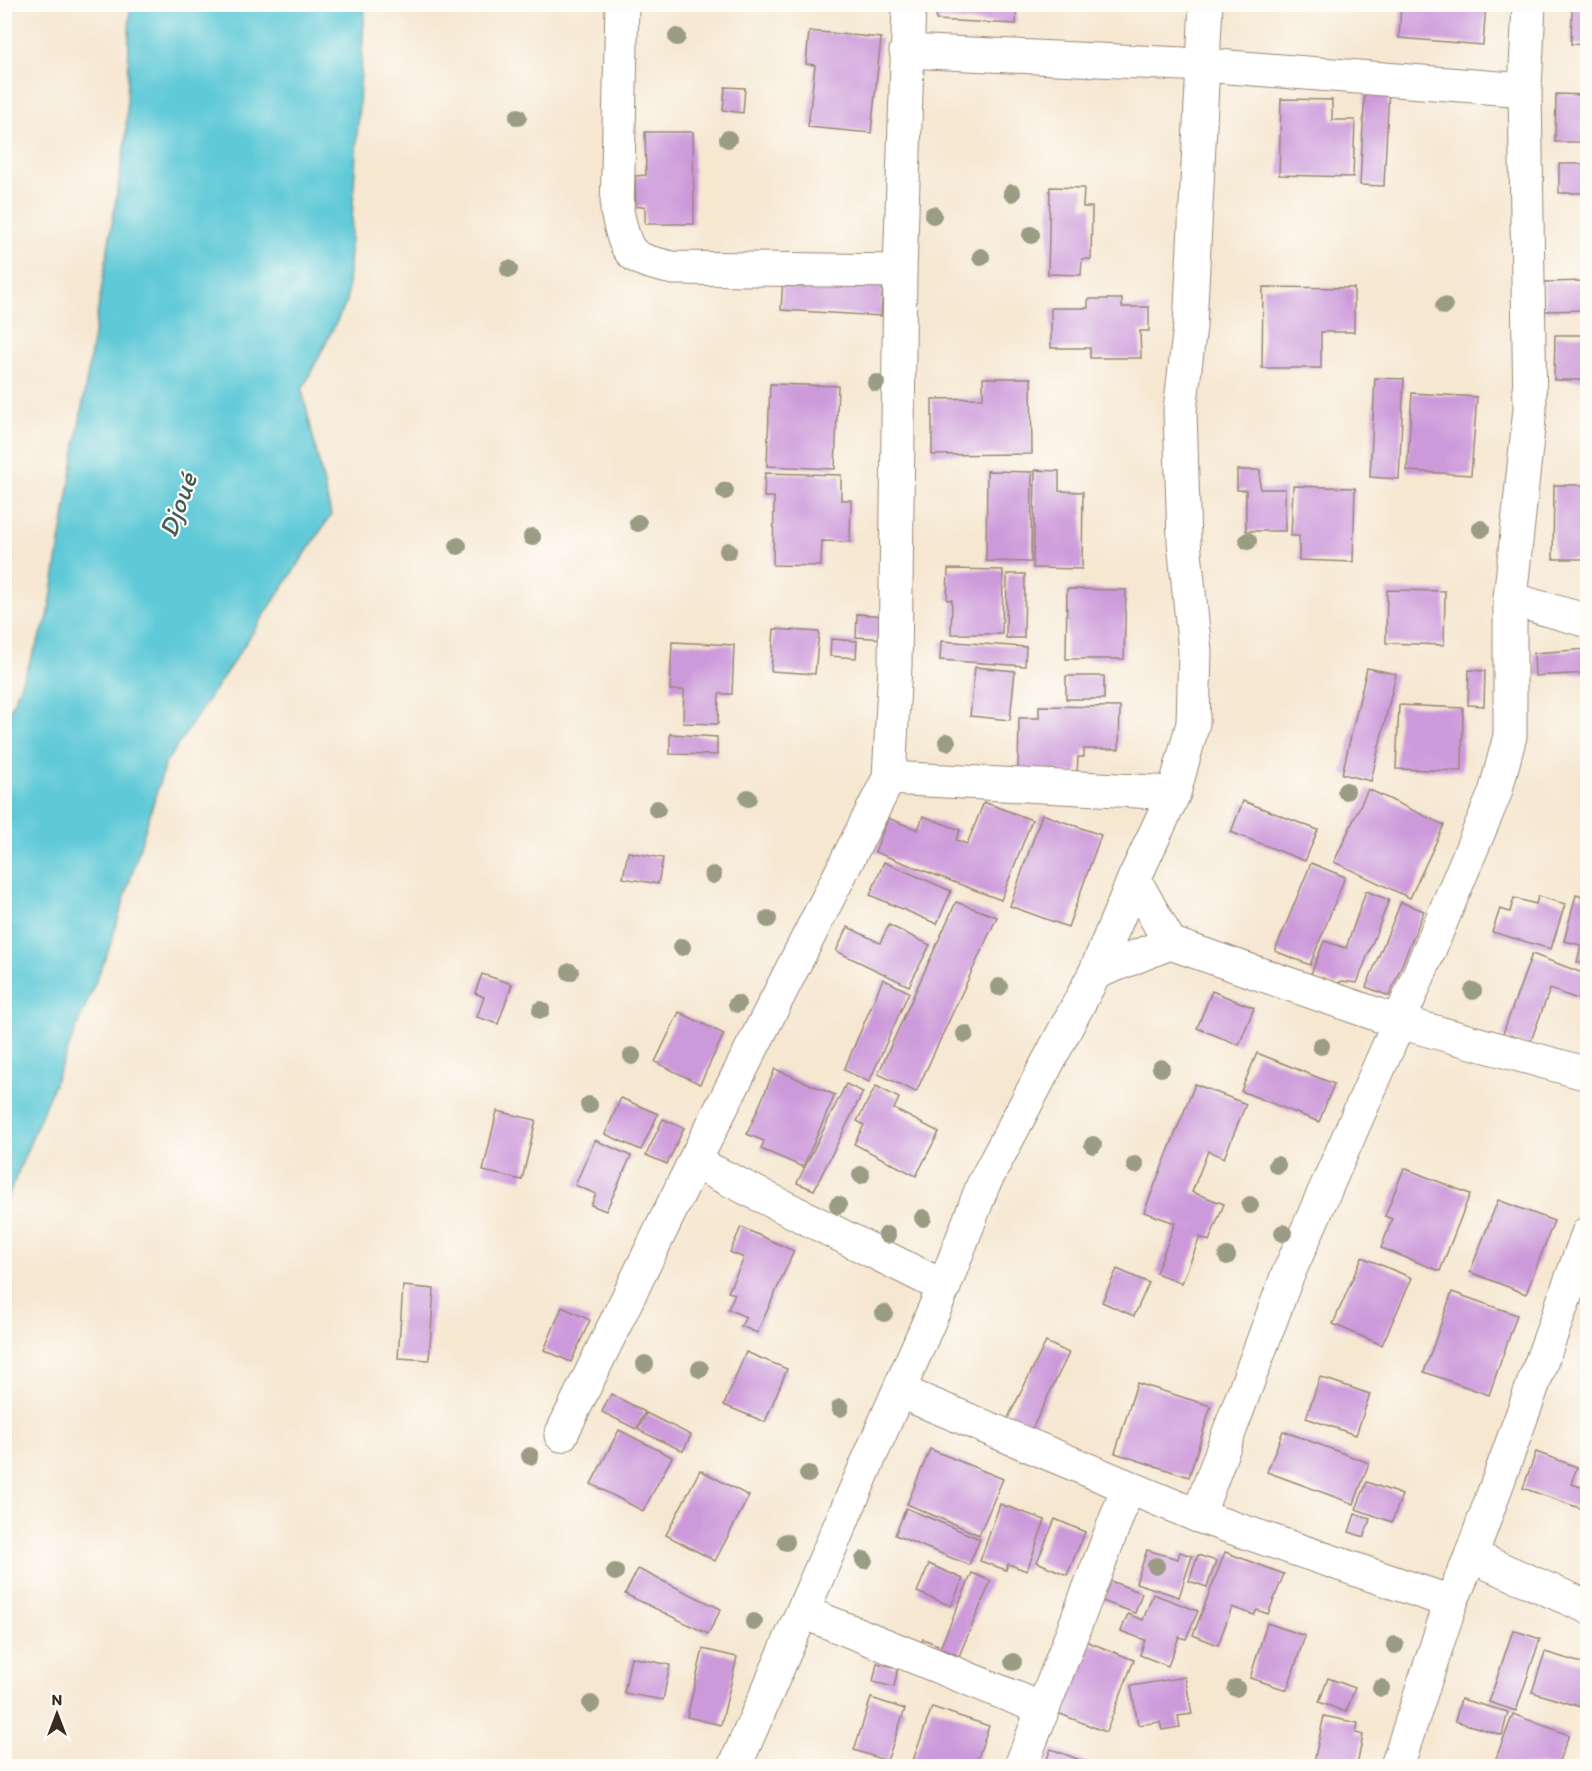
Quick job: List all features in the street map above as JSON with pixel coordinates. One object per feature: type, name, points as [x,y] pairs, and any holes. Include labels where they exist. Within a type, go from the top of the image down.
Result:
[{"type":"street","points":[[622,4],[617,212],[624,244],[640,260],[673,268],[900,271]]},
{"type":"street","points":[[561,1435],[694,1162],[889,778],[895,666],[900,271],[909,4]]},
{"type":"street","points":[[735,1767],[944,1287],[982,1185],[1095,973],[1134,879],[1174,793],[1194,723],[1195,651],[1184,542],[1180,410],[1190,327],[1206,4]]},
{"type":"street","points":[[1198,1516],[1286,1279],[1495,793],[1510,736],[1510,599],[1530,409],[1525,90],[1529,4]]},
{"type":"street","points":[[906,51],[1203,65],[1525,90]]},
{"type":"street","points":[[1510,599],[1587,621]]},
{"type":"street","points":[[889,778],[1174,793]]},
{"type":"street","points":[[1134,879],[1170,943]]},
{"type":"street","points":[[1095,973],[1170,943],[1398,1022],[1587,1074]]},
{"type":"street","points":[[694,1162],[944,1287]]},
{"type":"street","points":[[1397,1767],[1451,1602],[1471,1556],[1587,1233]]},
{"type":"street","points":[[899,1390],[1198,1516],[1451,1602]]},
{"type":"street","points":[[1021,1767],[1128,1488]]},
{"type":"street","points":[[1471,1556],[1587,1607]]},
{"type":"street","points":[[803,1612],[1043,1709]]},
{"type":"water","name":"Djoué","points":[[130,5],[365,5],[347,301],[302,390],[331,515],[165,764],[110,946],[5,1204],[5,723],[48,617],[126,138]]},
{"type":"building","points":[[937,4],[1017,4],[1016,24],[936,20]]},
{"type":"building","points":[[1401,4],[1486,4],[1483,45],[1399,38]]},
{"type":"building","points":[[1572,8],[1588,8],[1588,45],[1571,44]]},
{"type":"building","points":[[809,31],[881,38],[871,133],[808,127],[815,65],[806,64]]},
{"type":"building","points":[[1365,86],[1389,88],[1384,186],[1360,185]]},
{"type":"building","points":[[725,87],[745,88],[743,113],[723,110]]},
{"type":"building","points":[[1556,94],[1588,95],[1588,120],[1583,120],[1583,142],[1555,142]]},
{"type":"building","points":[[1281,99],[1332,100],[1332,120],[1355,120],[1353,177],[1279,175]]},
{"type":"building","points":[[645,132],[693,132],[694,224],[645,224],[645,206],[636,207],[635,176],[646,175]]},
{"type":"building","points":[[1559,164],[1588,164],[1588,193],[1559,193]]},
{"type":"building","points":[[1050,187],[1084,188],[1083,207],[1092,207],[1091,259],[1082,259],[1081,275],[1048,274]]},
{"type":"building","points":[[783,277],[883,283],[881,316],[781,310]]},
{"type":"building","points":[[1588,281],[1588,310],[1545,311],[1544,282]]},
{"type":"building","points":[[1263,287],[1354,288],[1354,332],[1321,332],[1321,368],[1262,368]]},
{"type":"building","points":[[1088,299],[1122,299],[1122,307],[1149,307],[1149,331],[1140,331],[1141,358],[1090,358],[1090,348],[1051,348],[1051,308],[1088,308]]},
{"type":"building","points":[[1555,335],[1588,335],[1588,380],[1554,380]]},
{"type":"building","points":[[983,378],[1031,378],[1032,454],[932,455],[932,399],[983,398]]},
{"type":"building","points":[[1375,378],[1404,379],[1399,479],[1370,477]]},
{"type":"building","points":[[770,384],[838,386],[835,469],[767,466]]},
{"type":"building","points":[[1412,393],[1477,397],[1471,475],[1407,471]]},
{"type":"building","points":[[1035,470],[1059,471],[1059,491],[1083,492],[1082,569],[1033,568]]},
{"type":"building","points":[[1237,470],[1260,470],[1260,489],[1285,489],[1285,531],[1246,531],[1246,490],[1237,490]]},
{"type":"building","points":[[987,471],[1032,472],[1031,562],[986,561]]},
{"type":"building","points":[[765,473],[841,475],[841,500],[851,500],[850,542],[822,541],[821,566],[773,565],[774,497],[764,497]]},
{"type":"building","points":[[1554,485],[1588,485],[1588,559],[1553,559]]},
{"type":"building","points":[[1293,486],[1355,488],[1353,562],[1299,560],[1299,536],[1291,536]]},
{"type":"building","points":[[948,569],[1003,570],[1002,634],[951,634],[952,600],[947,600]]},
{"type":"building","points":[[1007,574],[1025,574],[1024,638],[1006,638]]},
{"type":"building","points":[[1067,589],[1126,590],[1124,659],[1066,659]]},
{"type":"building","points":[[1387,590],[1445,591],[1444,645],[1386,643]]},
{"type":"building","points":[[857,614],[887,616],[885,639],[856,637]]},
{"type":"building","points":[[774,629],[819,632],[815,674],[771,671]]},
{"type":"building","points":[[831,639],[857,641],[856,658],[830,656]]},
{"type":"building","points":[[941,641],[1026,647],[1025,666],[940,660]]},
{"type":"building","points":[[672,642],[734,645],[732,694],[719,694],[718,724],[683,723],[684,690],[670,690]]},
{"type":"building","points":[[1588,649],[1588,673],[1535,676],[1534,653]]},
{"type":"building","points":[[975,667],[1015,671],[1010,720],[970,716]]},
{"type":"building","points":[[1367,668],[1396,674],[1371,781],[1342,774]]},
{"type":"building","points":[[1469,670],[1485,671],[1484,706],[1468,705]]},
{"type":"building","points":[[1066,676],[1104,676],[1104,699],[1066,699]]},
{"type":"building","points":[[1399,705],[1463,708],[1462,771],[1396,769]]},
{"type":"building","points":[[1039,706],[1120,707],[1119,749],[1084,749],[1084,757],[1078,757],[1077,773],[1018,771],[1019,718],[1039,718]]},
{"type":"building","points":[[670,734],[717,737],[717,755],[670,754]]},
{"type":"building","points":[[1368,789],[1444,825],[1410,898],[1334,862]]},
{"type":"building","points":[[1243,801],[1318,830],[1305,861],[1231,832]]},
{"type":"building","points":[[984,802],[1032,820],[1001,900],[875,852],[888,818],[918,830],[923,816],[960,830],[956,840],[967,844]]},
{"type":"building","points":[[1042,814],[1101,835],[1068,927],[1010,906]]},
{"type":"building","points":[[628,852],[663,858],[658,884],[623,878]]},
{"type":"building","points":[[884,862],[951,891],[937,924],[870,895]]},
{"type":"building","points":[[1311,863],[1345,877],[1310,965],[1275,951]]},
{"type":"building","points":[[1587,879],[1588,965],[1577,962],[1581,945],[1564,941],[1576,895],[1582,897]]},
{"type":"building","points":[[1366,891],[1389,900],[1357,983],[1342,981],[1335,985],[1311,974],[1324,941],[1346,948]]},
{"type":"building","points":[[1538,896],[1565,904],[1551,949],[1492,932],[1500,909],[1510,912],[1514,898],[1536,904]]},
{"type":"building","points":[[956,902],[997,917],[916,1092],[878,1074]]},
{"type":"building","points":[[1401,902],[1424,911],[1389,996],[1366,987]]},
{"type":"building","points":[[889,925],[930,945],[909,986],[836,951],[848,927],[880,943]]},
{"type":"building","points":[[1532,954],[1588,975],[1588,1003],[1550,989],[1529,1046],[1502,1036]]},
{"type":"building","points":[[482,974],[512,984],[498,1024],[477,1017],[484,997],[475,993]]},
{"type":"building","points":[[883,979],[909,992],[869,1082],[844,1070]]},
{"type":"building","points":[[1212,991],[1254,1008],[1239,1045],[1197,1028]]},
{"type":"building","points":[[679,1012],[724,1034],[700,1084],[655,1062]]},
{"type":"building","points":[[1257,1053],[1334,1084],[1319,1122],[1241,1091]]},
{"type":"building","points":[[775,1069],[835,1095],[803,1167],[761,1149],[764,1141],[747,1134]]},
{"type":"building","points":[[846,1084],[863,1092],[814,1190],[797,1183]]},
{"type":"building","points":[[1195,1084],[1246,1104],[1224,1158],[1208,1151],[1192,1192],[1224,1204],[1209,1241],[1200,1237],[1182,1283],[1156,1273],[1175,1223],[1144,1212]]},
{"type":"building","points":[[876,1086],[899,1098],[894,1109],[939,1132],[916,1176],[854,1144],[864,1125],[857,1121]]},
{"type":"building","points":[[621,1098],[658,1114],[641,1150],[605,1134]]},
{"type":"building","points":[[497,1111],[536,1120],[522,1180],[483,1171]]},
{"type":"building","points":[[663,1119],[684,1128],[667,1164],[646,1155]]},
{"type":"building","points":[[595,1140],[631,1156],[606,1211],[591,1205],[596,1194],[575,1185]]},
{"type":"building","points":[[1404,1168],[1470,1194],[1440,1271],[1381,1248],[1392,1219],[1385,1216]]},
{"type":"building","points":[[1498,1200],[1554,1221],[1526,1294],[1470,1272]]},
{"type":"building","points":[[741,1227],[794,1251],[757,1333],[741,1326],[746,1317],[728,1309],[735,1294],[728,1292],[744,1258],[730,1252]]},
{"type":"building","points":[[1362,1257],[1412,1278],[1382,1345],[1333,1324]]},
{"type":"building","points":[[1117,1269],[1149,1283],[1134,1316],[1102,1302]]},
{"type":"building","points":[[403,1286],[434,1289],[429,1360],[398,1358]]},
{"type":"building","points":[[1452,1292],[1517,1315],[1489,1395],[1424,1372]]},
{"type":"building","points":[[562,1307],[590,1320],[571,1362],[544,1350]]},
{"type":"building","points":[[1046,1342],[1069,1353],[1030,1433],[1006,1422]]},
{"type":"building","points":[[746,1352],[787,1369],[765,1422],[724,1405]]},
{"type":"building","points":[[1320,1377],[1370,1394],[1356,1435],[1306,1418]]},
{"type":"building","points":[[1137,1383],[1211,1406],[1189,1477],[1115,1453]]},
{"type":"building","points":[[611,1394],[645,1412],[636,1429],[602,1412]]},
{"type":"building","points":[[646,1413],[691,1435],[683,1451],[638,1430]]},
{"type":"building","points":[[619,1430],[672,1457],[643,1511],[591,1484]]},
{"type":"building","points":[[1283,1431],[1369,1463],[1354,1504],[1267,1472]]},
{"type":"building","points":[[930,1449],[1003,1479],[979,1535],[907,1504]]},
{"type":"building","points":[[1536,1452],[1577,1467],[1571,1484],[1588,1489],[1588,1503],[1585,1510],[1523,1488]]},
{"type":"building","points":[[700,1470],[749,1496],[715,1561],[666,1535]]},
{"type":"building","points":[[1367,1482],[1402,1495],[1392,1522],[1356,1509]]},
{"type":"building","points":[[1000,1504],[1045,1520],[1027,1571],[1008,1564],[1006,1570],[980,1561]]},
{"type":"building","points":[[906,1508],[980,1539],[969,1565],[895,1535]]},
{"type":"building","points":[[1355,1514],[1370,1519],[1364,1537],[1349,1532]]},
{"type":"building","points":[[1055,1519],[1085,1532],[1067,1575],[1037,1562]]},
{"type":"building","points":[[1147,1550],[1178,1559],[1180,1552],[1192,1556],[1179,1597],[1136,1583]]},
{"type":"building","points":[[1225,1552],[1284,1574],[1268,1614],[1257,1610],[1254,1615],[1232,1607],[1218,1645],[1193,1635]]},
{"type":"building","points":[[1198,1555],[1216,1561],[1207,1587],[1189,1581]]},
{"type":"building","points":[[929,1564],[963,1579],[951,1606],[917,1592]]},
{"type":"building","points":[[638,1569],[721,1609],[708,1634],[625,1594]]},
{"type":"building","points":[[972,1573],[991,1581],[959,1656],[940,1648]]},
{"type":"building","points":[[1105,1579],[1142,1593],[1135,1613],[1097,1599]]},
{"type":"building","points":[[1153,1594],[1198,1611],[1186,1639],[1179,1637],[1168,1666],[1140,1655],[1145,1640],[1121,1631],[1128,1614],[1143,1620]]},
{"type":"building","points":[[1267,1623],[1305,1636],[1287,1690],[1250,1678]]},
{"type":"building","points":[[1513,1630],[1540,1639],[1516,1711],[1489,1702]]},
{"type":"building","points":[[923,1639],[938,1645],[935,1655],[919,1649]]},
{"type":"building","points":[[1083,1640],[1134,1660],[1106,1732],[1055,1712]]},
{"type":"building","points":[[703,1649],[737,1657],[721,1725],[687,1717]]},
{"type":"building","points":[[1545,1652],[1588,1665],[1588,1686],[1581,1707],[1532,1692]]},
{"type":"building","points":[[631,1657],[670,1665],[663,1700],[624,1693]]},
{"type":"building","points":[[877,1663],[898,1668],[894,1687],[873,1682]]},
{"type":"building","points":[[1185,1677],[1192,1714],[1178,1716],[1180,1727],[1162,1730],[1160,1722],[1138,1725],[1131,1686]]},
{"type":"building","points":[[1328,1678],[1355,1688],[1346,1712],[1319,1702]]},
{"type":"building","points":[[871,1698],[905,1709],[887,1761],[854,1750]]},
{"type":"building","points":[[1461,1699],[1508,1712],[1502,1735],[1455,1721]]},
{"type":"building","points":[[932,1707],[989,1726],[975,1766],[911,1766]]},
{"type":"building","points":[[1513,1714],[1569,1735],[1557,1766],[1493,1766]]},
{"type":"building","points":[[1324,1716],[1358,1723],[1356,1733],[1363,1735],[1357,1766],[1313,1766]]},
{"type":"building","points":[[1051,1749],[1096,1766],[1044,1766]]}]
